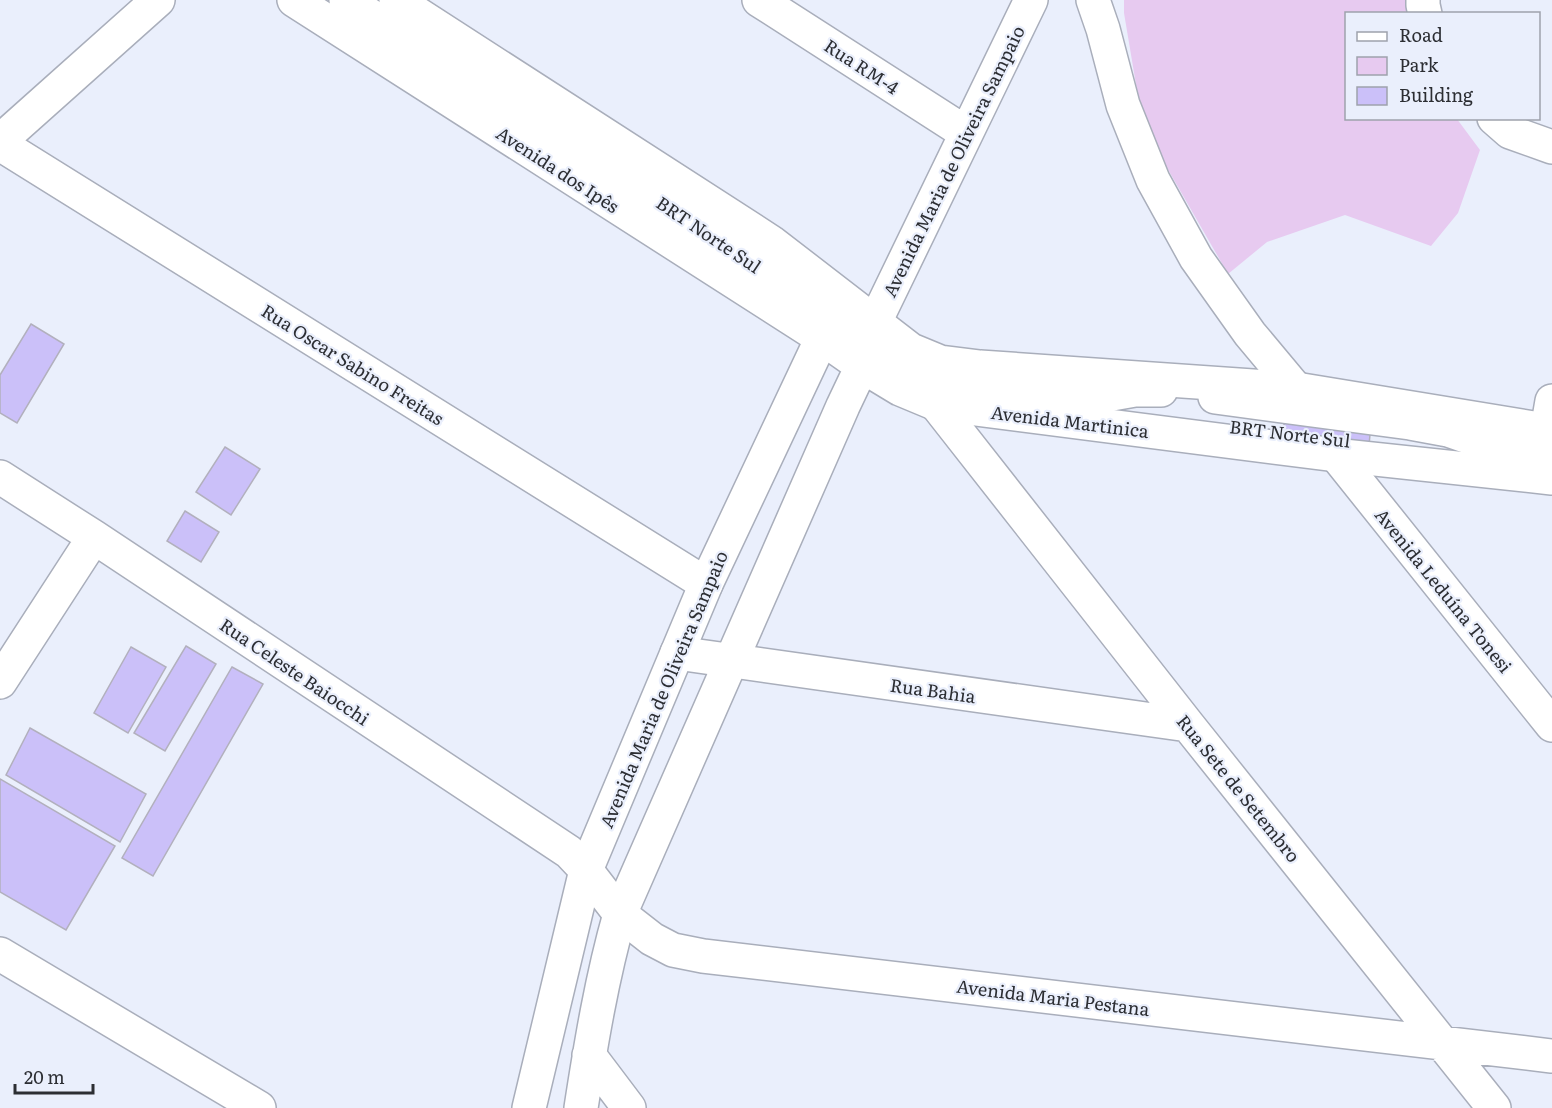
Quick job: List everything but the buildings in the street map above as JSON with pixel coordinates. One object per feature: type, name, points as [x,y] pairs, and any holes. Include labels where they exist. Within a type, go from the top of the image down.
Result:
[{"type":"street","points":[[0,143],[158,0]]},
{"type":"street","name":"Avenida dos Ipês","points":[[294,0],[855,340]]},
{"type":"street","name":"BRT Norte Sul","points":[[346,0],[756,264],[855,340],[913,374],[937,384],[967,390],[1095,397],[1135,413],[1157,417],[1402,448],[1449,450],[1488,444],[1551,428]]},
{"type":"street","points":[[396,0],[771,242],[855,340],[911,350],[940,362],[980,367],[1296,389],[1551,428]]},
{"type":"street","name":"Rua RM-4","points":[[759,0],[966,133]]},
{"type":"street","name":"Avenida Maria de Oliveira Sampaio","points":[[529,1108],[586,870],[706,584],[855,340],[966,133],[1031,0]]},
{"type":"street","points":[[1093,0],[1123,105],[1154,180],[1196,258],[1250,334],[1296,389]]},
{"type":"street","points":[[1496,120],[1510,132],[1552,147]]},
{"type":"street","name":"Rua Oscar Sabino Freitas","points":[[0,143],[706,584]]},
{"type":"street","name":"Avenida Maria de Oliveira Sampaio","points":[[581,1108],[589,1055],[612,942],[620,914],[843,406],[855,340]]},
{"type":"street","name":"Avenida Martinica","points":[[855,340],[900,389],[936,404],[1336,454],[1552,478]]},
{"type":"street","name":"Rua Sete de Setembro","points":[[936,404],[1494,1108]]},
{"type":"street","points":[[986,467],[981,450],[985,433],[997,419],[1015,414]]},
{"type":"street","name":"Avenida Leduína Tonesi","points":[[1336,454],[1552,725]]},
{"type":"street","name":"Rua Celeste Baiocchi","points":[[0,477],[569,852],[586,870]]},
{"type":"street","points":[[0,682],[94,537]]},
{"type":"street","name":"Rua Bahia","points":[[677,653],[1188,724]]},
{"type":"street","name":"Avenida Maria Pestana","points":[[586,870],[620,914],[652,939],[673,950],[703,956],[1552,1056]]},
{"type":"street","points":[[0,954],[259,1108]]},
{"type":"street","points":[[589,1055],[629,1108]]},
{"type":"green space","points":[[1124,0],[1405,0],[1407,12],[1345,12],[1345,120],[1458,120],[1480,150],[1458,213],[1431,246],[1345,215],[1267,242],[1228,274],[1143,126],[1124,13]]}]
